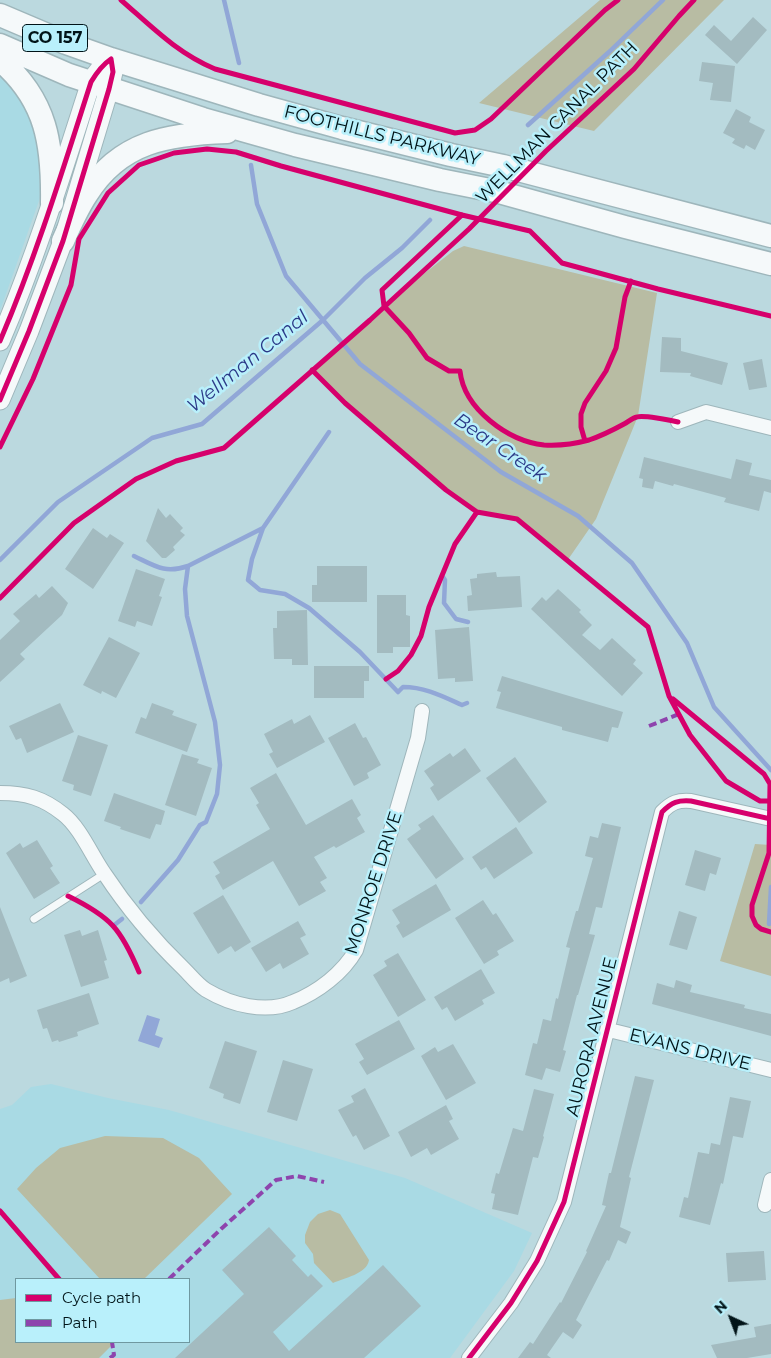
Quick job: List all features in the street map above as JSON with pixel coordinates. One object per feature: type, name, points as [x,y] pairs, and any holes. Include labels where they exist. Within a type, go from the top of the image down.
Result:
[{"type":"highway","name":"FOOTHILLS PARKWAY","points":[[0,15],[66,43],[111,59],[250,102],[342,128],[503,166],[771,236]]},
{"type":"highway","name":"FOOTHILLS PARKWAY","points":[[0,46],[100,85],[203,119],[771,264]]},
{"type":"highway","points":[[0,60],[20,80],[30,94],[45,125],[51,159],[52,203]]},
{"type":"highway","points":[[63,241],[80,205],[96,181],[118,160],[148,143],[186,134],[227,132],[296,144]]},
{"type":"main road","points":[[0,341],[19,296],[52,203],[100,85],[113,72],[111,59]]},
{"type":"main road","points":[[0,400],[29,332],[63,241],[100,85]]},
{"type":"street","points":[[678,422],[706,412],[771,428]]},
{"type":"street","name":"MONROE DRIVE","points":[[0,793],[32,796],[64,815],[75,828],[104,874],[140,922],[161,946],[205,989],[234,1002],[262,1008],[285,1006],[308,996],[338,973],[356,950],[418,738],[422,711]]},
{"type":"street","name":"AURORA AVENUE","points":[[469,1358],[511,1303],[537,1261],[564,1202],[609,1030],[662,812],[670,804],[678,800],[691,801],[771,819]]},
{"type":"street","name":"EVANS DRIVE","points":[[609,1030],[771,1070]]},
{"type":"street","points":[[765,1205],[771,1180]]},
{"type":"lane","points":[[34,919],[104,874]]},
{"type":"shaded area","points":[[0,71],[29,106],[44,160],[41,195],[0,311]]},
{"type":"shaded area","points":[[147,1015],[160,1019],[155,1035],[163,1038],[159,1048],[138,1041]]},
{"type":"shaded area","points":[[51,1084],[169,1110],[405,1178],[532,1233],[514,1271],[450,1358],[0,1358],[0,1109],[12,1105],[31,1087]]},
{"type":"green space","points":[[600,0],[724,0],[594,131],[479,103]]},
{"type":"green space","points":[[464,246],[657,293],[638,416],[596,519],[567,561],[517,519],[477,512],[446,490],[345,403],[312,370],[389,301],[453,251]]},
{"type":"green space","points":[[755,844],[771,845],[771,976],[720,961]]},
{"type":"green space","points":[[105,1136],[163,1138],[199,1158],[232,1194],[145,1278],[99,1278],[17,1189],[36,1168],[60,1148]]},
{"type":"green space","points":[[330,1210],[340,1214],[369,1260],[360,1272],[333,1283],[314,1263],[313,1254],[305,1243],[305,1235],[310,1222],[318,1214]]},
{"type":"green space","points":[[15,1298],[15,1343],[114,1343],[99,1358],[0,1358],[0,1300]]},
{"type":"building","points":[[753,17],[767,30],[737,64],[705,35],[714,25],[731,41]]},
{"type":"building","points":[[702,62],[735,66],[731,102],[710,100],[713,83],[699,81]]},
{"type":"building","points":[[736,109],[751,117],[749,122],[765,130],[755,150],[746,145],[744,149],[732,143],[735,139],[723,133]]},
{"type":"building","points":[[662,337],[681,338],[681,351],[728,363],[722,385],[690,376],[691,373],[660,372]]},
{"type":"building","points":[[762,359],[767,387],[749,390],[743,363]]},
{"type":"building","points":[[644,457],[731,479],[736,459],[752,463],[749,475],[771,480],[771,493],[764,491],[759,511],[724,502],[726,498],[674,484],[673,486],[655,481],[653,489],[642,487],[643,479],[639,478]]},
{"type":"building","points":[[158,508],[166,518],[170,514],[183,528],[180,531],[185,535],[173,547],[175,550],[166,558],[162,558],[146,541]]},
{"type":"building","points":[[93,528],[107,538],[110,534],[124,543],[93,589],[65,569]]},
{"type":"building","points":[[317,566],[367,566],[367,602],[312,602],[312,585],[317,585]]},
{"type":"building","points":[[136,569],[165,579],[159,596],[162,597],[152,626],[137,621],[135,627],[118,621]]},
{"type":"building","points":[[496,572],[497,577],[520,576],[522,607],[468,611],[467,596],[472,595],[470,579],[477,578],[477,574]]},
{"type":"building","points":[[52,586],[68,603],[62,615],[20,654],[25,659],[0,682],[0,640],[20,621],[13,614],[36,594],[39,598]]},
{"type":"building","points":[[558,589],[581,610],[579,612],[592,625],[582,635],[600,650],[612,638],[636,660],[633,664],[643,673],[622,696],[531,609],[542,597],[546,601]]},
{"type":"building","points":[[377,595],[406,595],[406,615],[410,616],[410,647],[393,647],[393,653],[377,653]]},
{"type":"building","points":[[307,610],[308,665],[292,665],[292,659],[274,659],[273,628],[277,628],[277,611]]},
{"type":"building","points":[[469,627],[473,681],[455,682],[455,678],[438,679],[435,630]]},
{"type":"building","points":[[109,637],[140,653],[116,698],[102,691],[101,694],[83,685]]},
{"type":"building","points":[[314,666],[369,666],[369,681],[364,681],[364,698],[314,698]]},
{"type":"building","points":[[502,676],[623,712],[618,728],[612,727],[608,742],[562,730],[562,727],[496,708],[501,692],[497,691]]},
{"type":"building","points":[[60,703],[74,732],[27,753],[21,738],[16,740],[9,726]]},
{"type":"building","points":[[152,703],[174,711],[172,715],[197,724],[187,752],[135,733],[141,717],[146,719]]},
{"type":"building","points":[[310,715],[325,742],[277,768],[269,754],[273,752],[264,734],[292,719],[294,724]]},
{"type":"building","points":[[355,723],[363,738],[366,737],[381,765],[367,773],[369,778],[354,786],[328,738]]},
{"type":"building","points":[[78,735],[108,745],[91,796],[73,790],[74,785],[62,781]]},
{"type":"building","points":[[465,748],[481,771],[438,801],[430,788],[434,785],[424,771],[450,753],[453,757]]},
{"type":"building","points":[[182,754],[199,759],[197,763],[212,768],[196,816],[165,805]]},
{"type":"building","points":[[515,757],[547,802],[519,823],[486,778]]},
{"type":"building","points":[[276,773],[306,825],[352,799],[361,815],[357,818],[365,832],[336,848],[334,846],[314,857],[327,878],[320,882],[326,891],[299,906],[273,861],[223,890],[215,876],[220,873],[213,862],[270,829],[256,805],[259,803],[250,788]]},
{"type":"building","points":[[114,793],[165,811],[161,825],[156,824],[150,839],[120,829],[121,827],[104,821]]},
{"type":"building","points":[[433,815],[464,859],[436,879],[407,839],[421,829],[418,825]]},
{"type":"building","points":[[602,823],[621,827],[602,908],[596,907],[589,934],[595,935],[577,995],[563,1050],[566,1051],[560,1072],[546,1068],[542,1080],[525,1075],[533,1043],[537,1044],[543,1019],[551,1021],[556,998],[558,999],[570,948],[566,947],[593,858],[585,856],[590,836],[598,838]]},
{"type":"building","points":[[516,827],[533,853],[494,879],[486,867],[481,870],[472,857]]},
{"type":"building","points":[[37,840],[53,866],[50,868],[60,883],[34,899],[6,853],[20,843],[23,848]]},
{"type":"building","points":[[695,850],[721,858],[716,875],[710,873],[705,891],[685,885]]},
{"type":"building","points":[[436,884],[451,910],[403,938],[396,926],[400,923],[392,910]]},
{"type":"building","points":[[223,895],[251,942],[235,952],[231,946],[218,954],[193,913]]},
{"type":"building","points":[[483,900],[493,915],[496,913],[514,941],[497,951],[499,955],[484,964],[455,918]]},
{"type":"building","points":[[0,907],[27,976],[10,983],[9,978],[0,982]]},
{"type":"building","points":[[679,911],[697,917],[687,950],[669,945]]},
{"type":"building","points":[[298,921],[306,935],[300,938],[309,954],[283,969],[280,963],[266,972],[251,948]]},
{"type":"building","points":[[80,930],[82,936],[98,930],[107,960],[104,961],[109,978],[81,987],[64,935]]},
{"type":"building","points":[[398,953],[426,1000],[398,1017],[373,975],[387,966],[384,961]]},
{"type":"building","points":[[481,969],[495,993],[482,1000],[484,1004],[455,1021],[447,1007],[442,1010],[434,997]]},
{"type":"building","points":[[676,980],[692,985],[690,992],[745,1005],[744,1008],[771,1014],[771,1036],[652,1004],[657,983],[674,988]]},
{"type":"building","points":[[89,993],[99,1024],[77,1032],[78,1036],[59,1042],[58,1040],[52,1042],[47,1028],[43,1029],[37,1010]]},
{"type":"building","points":[[399,1020],[415,1049],[367,1075],[359,1062],[364,1059],[355,1044]]},
{"type":"building","points":[[225,1041],[257,1051],[240,1104],[223,1098],[224,1094],[209,1088]]},
{"type":"building","points":[[453,1044],[476,1083],[446,1100],[421,1056],[435,1047],[438,1052]]},
{"type":"building","points":[[283,1060],[313,1069],[297,1121],[267,1112]]},
{"type":"building","points":[[635,1076],[654,1080],[629,1177],[631,1178],[620,1227],[631,1232],[626,1244],[618,1240],[609,1261],[607,1260],[576,1320],[582,1325],[573,1339],[563,1332],[547,1355],[551,1358],[518,1358],[530,1342],[533,1344],[561,1303],[587,1252],[606,1206],[602,1205],[609,1173],[611,1173]]},
{"type":"building","points":[[365,1088],[390,1136],[364,1150],[356,1135],[353,1137],[338,1110],[354,1102],[351,1096]]},
{"type":"building","points":[[534,1089],[554,1094],[538,1158],[533,1157],[518,1215],[492,1209],[495,1194],[491,1193],[496,1173],[499,1174],[513,1128],[523,1131]]},
{"type":"building","points":[[730,1097],[751,1101],[743,1138],[733,1136],[723,1184],[721,1183],[710,1225],[679,1217],[684,1197],[688,1198],[698,1152],[709,1154],[711,1143],[720,1145]]},
{"type":"building","points":[[446,1105],[453,1119],[449,1121],[459,1139],[431,1155],[427,1148],[411,1157],[398,1132]]},
{"type":"building","points":[[269,1227],[296,1256],[292,1260],[308,1277],[311,1274],[323,1286],[273,1332],[289,1351],[383,1265],[421,1306],[364,1358],[175,1358],[244,1294],[222,1270]]},
{"type":"building","points":[[764,1251],[766,1280],[728,1282],[726,1253]]},
{"type":"building","points":[[771,1324],[771,1354],[747,1358],[717,1358],[711,1345],[756,1337],[754,1327]]},
{"type":"waterway","name":"Bear Creek","points":[[224,0],[239,63]]},
{"type":"waterway","name":"Wellman Canal","points":[[528,125],[663,0]]},
{"type":"waterway","name":"Bear Creek","points":[[251,165],[257,204],[286,276],[360,364],[501,472],[578,516],[632,563],[687,643],[714,707],[771,770]]},
{"type":"waterway","name":"Wellman Canal","points":[[0,560],[58,502],[152,438],[202,424],[323,320],[365,278],[402,248],[430,220]]},
{"type":"waterway","points":[[329,432],[263,528],[252,559],[248,580],[260,590],[285,594],[309,608],[360,652],[398,692],[403,687],[411,687],[433,693],[462,705],[467,703]]},
{"type":"waterway","points":[[134,556],[160,568],[180,568],[188,566],[263,528]]},
{"type":"waterway","points":[[141,902],[178,860],[200,825],[206,822],[217,794],[220,765],[215,722],[187,616],[185,589],[188,566]]},
{"type":"waterway","points":[[443,577],[445,580],[444,603],[456,619],[468,622]]},
{"type":"waterway","name":"Bear Creek","points":[[769,924],[771,887]]},
{"type":"waterway","points":[[113,926],[122,919]]},
{"type":"marked path","points":[[649,726],[679,714]]},
{"type":"marked path","points":[[170,1278],[276,1180],[297,1176],[324,1182]]},
{"type":"marked path","points":[[110,1358],[114,1355],[112,1343]]},
{"type":"cycle path","points":[[121,0],[177,47],[201,63],[215,69],[455,133],[475,130],[491,119],[605,10],[618,0]]},
{"type":"cycle path","name":"WELLMAN CANAL PATH","points":[[0,598],[74,523],[136,479],[176,461],[224,448],[370,320],[469,229],[546,151],[634,69],[694,0]]},
{"type":"cycle path","points":[[0,341],[37,245],[91,82],[100,69],[111,59],[113,72],[109,89],[63,241],[29,331],[0,400]]},
{"type":"cycle path","points":[[0,447],[33,379],[71,285],[79,239],[108,193],[139,165],[174,153],[207,149],[236,152],[462,215],[530,231],[562,263],[658,289],[771,316]]},
{"type":"cycle path","points":[[462,215],[382,290],[384,306],[409,333],[427,358],[449,371],[460,371],[463,385],[470,398],[490,421],[516,437],[544,445],[578,443],[589,440],[637,417],[650,417],[678,422]]},
{"type":"cycle path","points":[[585,441],[581,427],[581,414],[585,403],[606,371],[616,348],[625,297],[631,281]]},
{"type":"cycle path","points":[[312,370],[345,403],[446,490],[477,512],[517,519],[648,627],[669,696],[690,735],[726,781],[760,801],[771,801]]},
{"type":"cycle path","points":[[386,679],[398,671],[411,655],[421,636],[429,607],[455,544],[477,512]]},
{"type":"cycle path","points":[[673,699],[764,774],[770,784],[769,853],[752,905],[752,916],[756,925],[761,929],[771,932]]},
{"type":"cycle path","points":[[469,1358],[511,1303],[537,1261],[564,1202],[662,812],[675,802],[691,801],[771,819]]},
{"type":"cycle path","points":[[68,896],[95,911],[113,926],[133,957],[139,972]]},
{"type":"cycle path","points":[[0,1211],[58,1278]]}]
